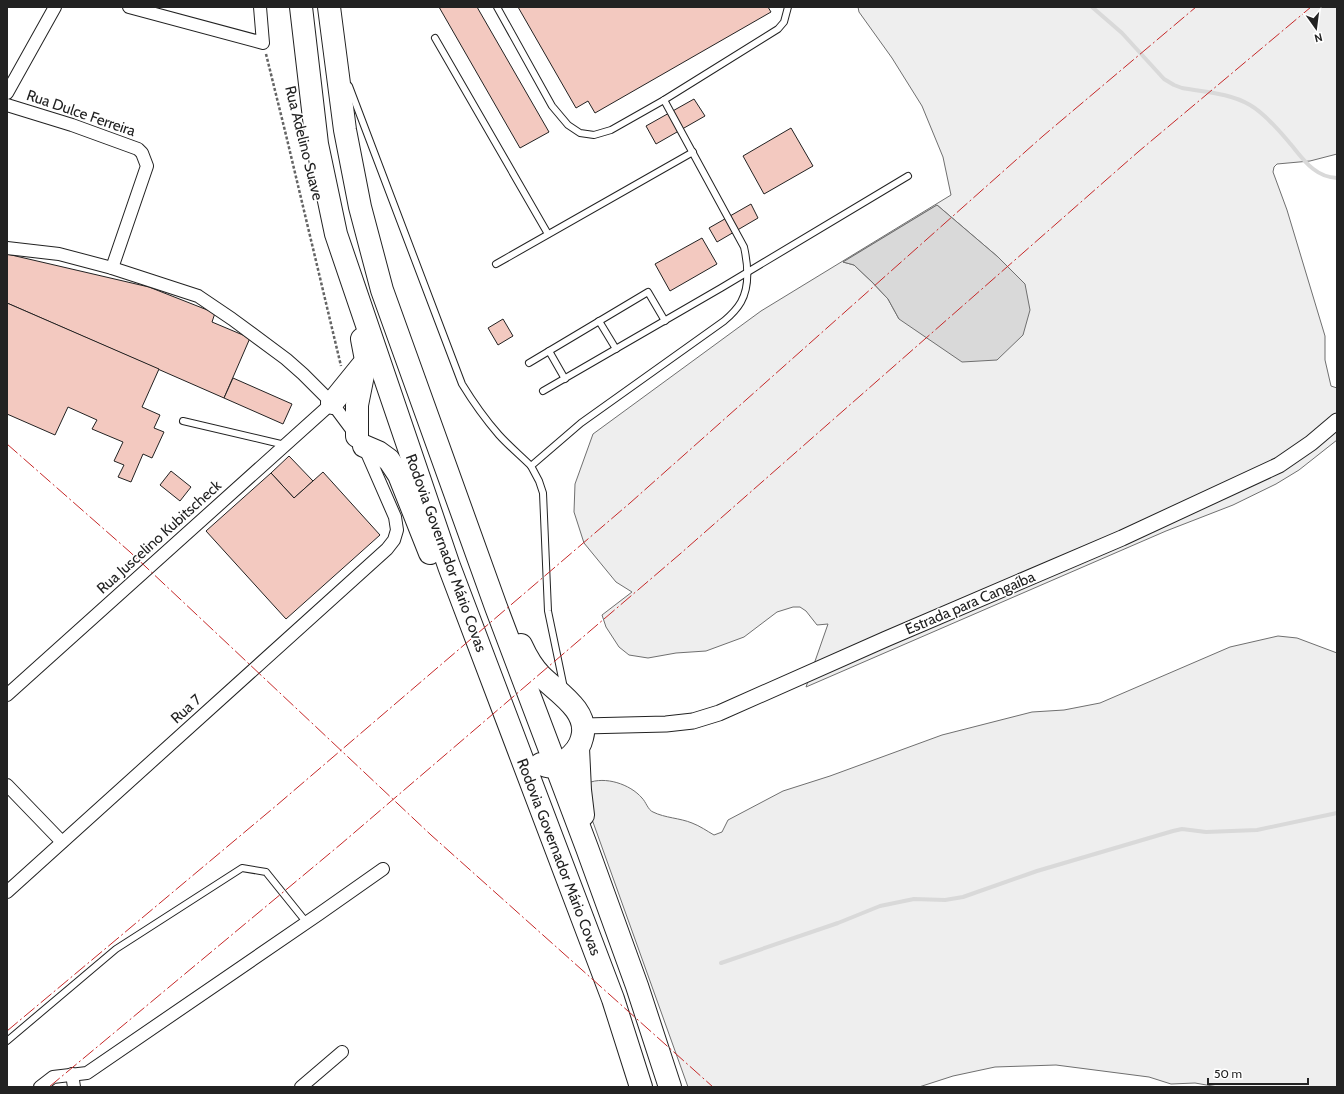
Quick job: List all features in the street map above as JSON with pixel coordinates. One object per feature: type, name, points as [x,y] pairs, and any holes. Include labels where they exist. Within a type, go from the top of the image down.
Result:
[{"type":"highway","name":"Rodovia Governador Mário Covas","points":[[301,7],[317,144],[336,234],[449,566],[612,999],[641,1087]]},
{"type":"highway","name":"Rodovia Governador Mário Covas","points":[[329,7],[345,130],[360,207],[382,290],[496,607],[588,848],[637,986],[670,1087]]},
{"type":"highway","points":[[360,306],[361,334],[366,360],[357,405],[360,441],[388,460],[399,475],[483,690],[504,712]]},
{"type":"highway","points":[[332,403],[366,360]]},
{"type":"highway","points":[[428,418],[450,442],[517,636],[526,657],[540,675],[576,709],[584,726],[582,740],[578,748],[570,757],[556,766],[548,767],[535,761],[489,643],[473,628]]},
{"type":"highway","points":[[578,748],[580,790],[588,848]]},
{"type":"street","points":[[7,93],[55,7]]},
{"type":"street","points":[[129,7],[263,43],[260,7]]},
{"type":"street","name":"Rua Dulce Ferreira","points":[[7,105],[72,125],[138,149],[142,153],[147,166],[112,268]]},
{"type":"street","name":"Rua 7","points":[[7,248],[59,254],[112,268],[198,296],[232,319],[286,359],[332,403],[360,441],[395,517],[397,530],[394,540],[387,549],[7,892]]},
{"type":"street","name":"Rua Juscelino Kubitscheck","points":[[7,695],[332,403]]},
{"type":"street","name":"Estrada para Cangaíba","points":[[584,726],[666,724],[693,721],[719,713],[886,639],[1122,538],[1279,465],[1311,443],[1337,421]]},
{"type":"street","points":[[7,785],[62,842]]},
{"type":"street","points":[[40,1087],[53,1077],[87,1073],[383,869]]},
{"type":"street","points":[[301,1087],[342,1052]]},
{"type":"street","points":[[72,1074],[74,1087]]},
{"type":"lane","points":[[497,7],[552,106],[568,125],[580,133],[594,135],[611,130],[664,100],[778,29],[784,22],[788,7]]},
{"type":"lane","points":[[436,38],[548,234]]},
{"type":"lane","points":[[333,45],[344,73]]},
{"type":"lane","points":[[346,80],[462,384],[476,408],[500,437],[531,466],[539,481],[543,493],[548,611],[568,701]]},
{"type":"lane","points":[[531,466],[581,423],[724,321],[741,304],[746,289],[747,272],[747,259],[744,247],[664,100]]},
{"type":"lane","points":[[496,264],[693,152]]},
{"type":"lane","points":[[543,391],[665,321],[908,176]]},
{"type":"lane","points":[[529,363],[648,292],[665,321]]},
{"type":"lane","points":[[599,321],[616,349]]},
{"type":"lane","points":[[549,350],[565,379]]},
{"type":"lane","points":[[183,421],[286,445]]},
{"type":"lane","points":[[7,1041],[116,949],[242,868],[266,872],[307,922]]},
{"type":"path","name":"Rua Adelino Suave","points":[[263,43],[346,386]]},
{"type":"shaded area","points":[[858,7],[1337,7],[1337,154],[1310,161],[1277,164],[1274,167],[1273,172],[1287,210],[1325,336],[1325,360],[1331,386],[1337,388],[1337,440],[1299,470],[1276,484],[1233,505],[1166,531],[806,687],[828,624],[817,625],[806,611],[800,607],[793,607],[777,612],[744,637],[706,651],[676,653],[648,658],[629,655],[619,647],[606,627],[602,615],[632,592],[616,582],[584,543],[574,512],[575,484],[593,434],[761,311],[951,195],[943,157],[922,106],[892,58],[859,12]],"holes":[[[937,205],[998,257],[1025,284],[899,319],[888,299],[872,282],[854,265],[843,262]]]},
{"type":"shaded area","points":[[937,205],[998,257],[1025,284],[1030,310],[1023,335],[997,360],[962,362],[899,319],[888,299],[872,282],[854,265],[843,262]]},
{"type":"shaded area","points":[[1278,636],[1297,638],[1337,653],[1337,1087],[1218,1087],[1195,1083],[1171,1084],[1149,1077],[1056,1065],[995,1067],[953,1076],[919,1087],[688,1087],[584,797],[588,783],[602,780],[624,785],[637,793],[653,812],[662,816],[692,823],[714,835],[722,832],[728,820],[783,791],[830,776],[942,735],[1032,712],[1064,710],[1100,703],[1230,647]]},
{"type":"building","points":[[439,7],[477,7],[549,132],[520,148]]},
{"type":"building","points":[[518,7],[768,7],[771,12],[595,113],[588,101],[576,108]]},
{"type":"building","points":[[694,99],[705,116],[656,144],[646,126]]},
{"type":"building","points":[[791,128],[813,166],[764,194],[743,156]]},
{"type":"building","points":[[751,204],[758,218],[717,242],[709,228]]},
{"type":"building","points":[[702,238],[717,264],[670,291],[655,264]]},
{"type":"building","points":[[7,254],[149,287],[215,313],[212,322],[250,338],[224,398],[7,303]]},
{"type":"building","points":[[7,303],[159,369],[142,407],[160,415],[154,428],[164,432],[152,458],[143,454],[131,482],[118,477],[124,465],[114,461],[123,442],[92,429],[97,420],[68,407],[55,435],[7,414]]},
{"type":"building","points":[[503,319],[513,336],[498,345],[488,328]]},
{"type":"building","points":[[233,378],[292,404],[283,424],[224,398]]},
{"type":"building","points":[[289,456],[313,481],[294,498],[271,473]]},
{"type":"building","points":[[171,471],[191,487],[180,501],[160,485]]},
{"type":"building","points":[[323,472],[380,535],[286,619],[206,531],[271,473],[294,498]]},
{"type":"waterway","points":[[1092,7],[1122,33],[1164,79],[1182,88],[1225,95],[1250,105],[1270,121],[1309,165],[1321,174],[1337,178]]},
{"type":"waterway","points":[[721,963],[838,923],[880,906],[914,899],[945,900],[963,897],[1037,871],[1173,831],[1182,829],[1206,832],[1257,830],[1337,813]]},
{"type":"power","points":[[7,1031],[277,805],[630,503],[1043,136],[1196,7]]},
{"type":"power","points":[[49,1087],[341,844],[680,554],[1138,152],[1311,7]]},
{"type":"power","points":[[7,444],[130,552],[431,835],[713,1087]]}]
